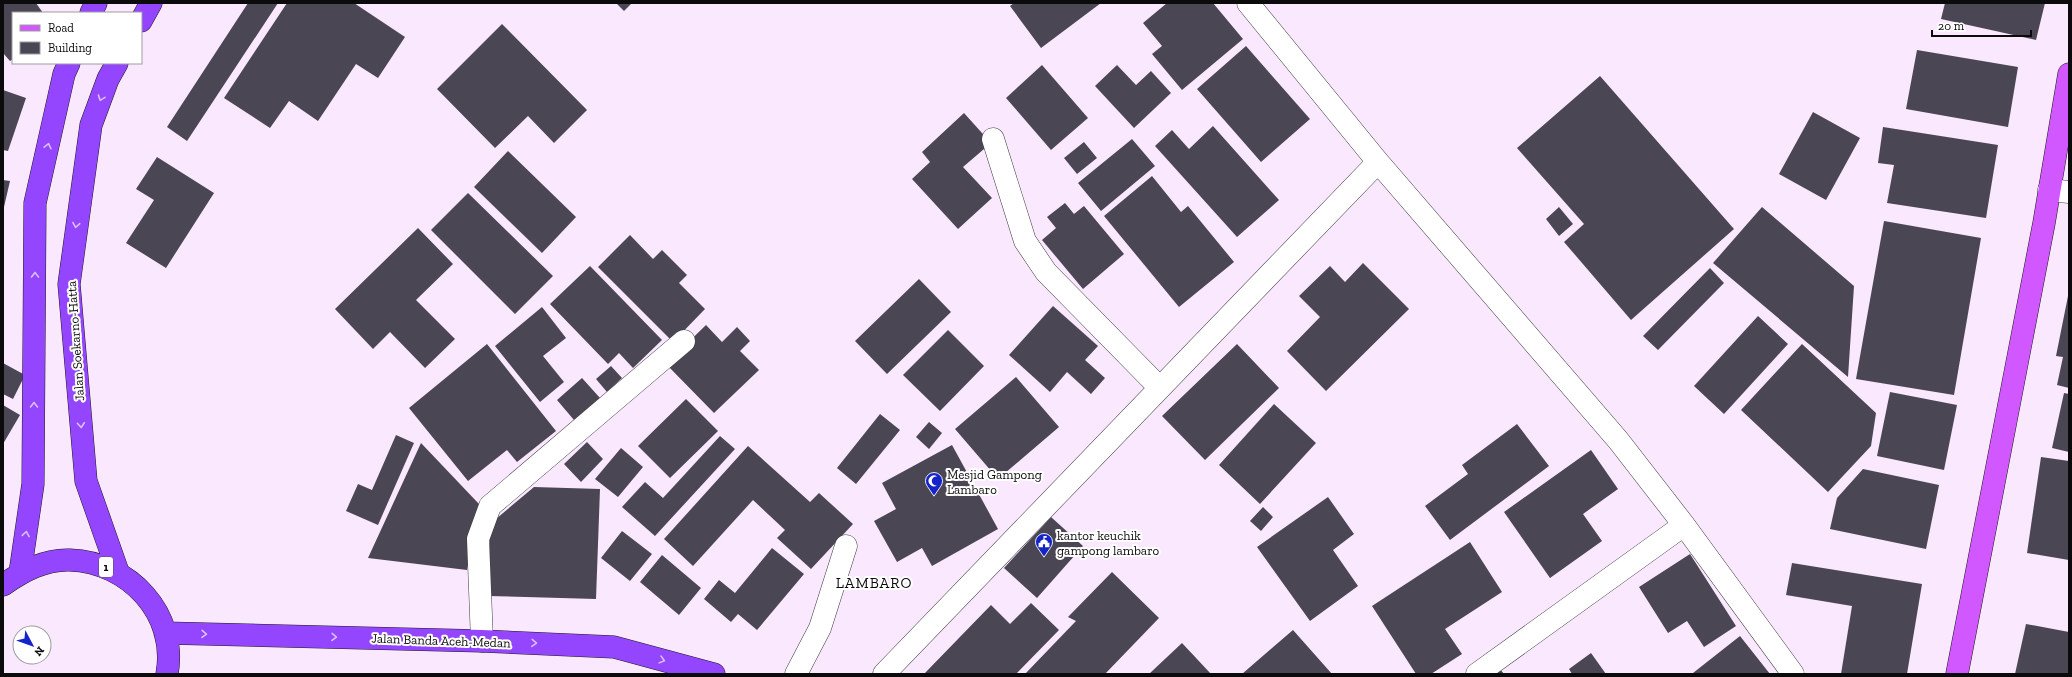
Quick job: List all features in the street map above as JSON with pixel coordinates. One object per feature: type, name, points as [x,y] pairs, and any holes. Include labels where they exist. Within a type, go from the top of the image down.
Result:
[{"type":"highway","points":[[92,12],[96,3]]},
{"type":"highway","points":[[142,19],[152,3]]},
{"type":"highway","points":[[11,579],[33,484],[35,203],[64,74],[69,64]]},
{"type":"highway","name":"Jalan Soekarno-Hatta","points":[[116,64],[108,79],[91,125],[75,233],[70,284],[86,480],[118,572]]},
{"type":"highway","name":"1","points":[[11,579],[44,563],[69,559],[94,563],[118,572],[139,588],[155,608],[165,633],[168,651],[166,674]]},
{"type":"highway","name":"Jalan Banda Aceh-Medan","points":[[165,633],[482,641],[614,647],[714,674]]},
{"type":"main road","points":[[1957,674],[2059,191],[2069,74]]},
{"type":"street","points":[[1248,3],[1378,162],[1618,440],[1684,525],[1793,674]]},
{"type":"street","points":[[993,139],[1025,241],[1046,272],[1160,388]]},
{"type":"street","points":[[884,674],[1378,162]]},
{"type":"street","points":[[482,641],[478,539],[490,506],[684,341]]},
{"type":"street","points":[[1478,674],[1684,525]]},
{"type":"street","points":[[796,674],[820,628],[846,546]]},
{"type":"building","points":[[3,3],[36,3],[42,12],[12,12],[12,60],[10,61],[3,53]]},
{"type":"building","points":[[248,3],[278,3],[187,141],[167,127]]},
{"type":"building","points":[[287,3],[354,3],[405,37],[378,78],[356,64],[318,121],[289,101],[270,128],[224,98]]},
{"type":"building","points":[[616,3],[632,3],[624,11]]},
{"type":"building","points":[[1014,3],[1101,3],[1041,48],[1010,6]]},
{"type":"building","points":[[1167,3],[1213,3],[1243,39],[1182,90],[1152,54],[1162,46],[1143,23]]},
{"type":"building","points":[[1945,3],[2045,3],[2036,40],[1941,19]]},
{"type":"building","points":[[502,24],[587,110],[554,143],[528,116],[495,148],[437,89]]},
{"type":"building","points":[[1246,46],[1310,119],[1261,162],[1197,89]]},
{"type":"building","points":[[1917,50],[2018,67],[2008,127],[1906,109]]},
{"type":"building","points":[[1042,65],[1088,118],[1051,150],[1006,98]]},
{"type":"building","points":[[1117,65],[1136,85],[1151,71],[1171,93],[1134,128],[1095,86]]},
{"type":"building","points":[[1600,76],[1734,229],[1631,320],[1564,242],[1584,224],[1517,148]]},
{"type":"building","points":[[3,90],[26,98],[8,151],[3,150]]},
{"type":"building","points":[[1813,112],[1860,138],[1826,200],[1779,174]]},
{"type":"building","points":[[964,113],[991,143],[963,167],[992,198],[958,229],[912,179],[930,162],[922,152]]},
{"type":"building","points":[[1213,126],[1279,200],[1237,237],[1155,146],[1172,130],[1189,149]]},
{"type":"building","points":[[1883,127],[1998,145],[1986,218],[1887,203],[1894,165],[1878,163]]},
{"type":"building","points":[[1132,139],[1155,166],[1101,211],[1078,183]]},
{"type":"building","points":[[1084,142],[1097,158],[1077,174],[1064,158]]},
{"type":"building","points":[[508,151],[576,217],[542,253],[474,187]]},
{"type":"building","points":[[157,157],[214,193],[166,268],[126,243],[154,200],[136,189]]},
{"type":"building","points":[[1152,176],[1181,212],[1188,206],[1234,262],[1179,307],[1104,216]]},
{"type":"building","points":[[3,180],[10,181],[4,207],[3,207]]},
{"type":"building","points":[[468,193],[553,276],[515,314],[431,230]]},
{"type":"building","points":[[1065,203],[1074,214],[1084,206],[1124,254],[1083,289],[1042,240],[1056,228],[1047,217]]},
{"type":"building","points":[[1559,207],[1573,224],[1559,236],[1546,219]]},
{"type":"building","points":[[1762,207],[1854,286],[1848,377],[1713,263]]},
{"type":"building","points":[[1884,221],[1981,238],[1954,395],[1856,379]]},
{"type":"building","points":[[418,228],[453,264],[416,300],[455,339],[425,368],[390,332],[373,349],[335,309]]},
{"type":"building","points":[[630,235],[653,259],[662,250],[687,275],[679,283],[705,309],[673,342],[598,267]]},
{"type":"building","points":[[1363,263],[1409,309],[1326,391],[1287,351],[1320,317],[1299,296],[1330,266],[1345,282]]},
{"type":"building","points":[[590,266],[662,340],[633,368],[619,353],[608,364],[550,304]]},
{"type":"building","points":[[1710,268],[1724,283],[1658,350],[1643,336]]},
{"type":"building","points":[[919,279],[951,312],[887,374],[855,341]]},
{"type":"building","points":[[2068,296],[2069,388],[2057,385],[2063,357],[2056,356]]},
{"type":"building","points":[[1053,306],[1098,346],[1085,360],[1105,378],[1091,394],[1067,372],[1050,392],[1009,355]]},
{"type":"building","points":[[542,307],[566,338],[543,356],[564,382],[540,402],[495,346]]},
{"type":"building","points":[[1758,316],[1788,344],[1724,414],[1694,386]]},
{"type":"building","points":[[706,325],[722,342],[737,327],[750,341],[740,351],[759,370],[714,413],[666,364]]},
{"type":"building","points":[[948,330],[984,366],[940,411],[903,375]]},
{"type":"building","points":[[487,344],[556,431],[517,462],[507,450],[468,481],[409,408]]},
{"type":"building","points":[[1237,344],[1279,388],[1205,460],[1162,416]]},
{"type":"building","points":[[1802,344],[1876,413],[1871,446],[1828,492],[1741,410]]},
{"type":"building","points":[[3,363],[25,375],[13,399],[3,394]]},
{"type":"building","points":[[611,366],[622,378],[607,392],[596,379]]},
{"type":"building","points":[[1016,377],[1059,427],[998,479],[955,429]]},
{"type":"building","points":[[582,378],[600,398],[574,420],[557,400]]},
{"type":"building","points":[[1890,392],[1957,405],[1944,470],[1877,456]]},
{"type":"building","points":[[2064,393],[2069,394],[2069,452],[2052,448]]},
{"type":"building","points":[[686,399],[718,431],[670,478],[638,446]]},
{"type":"building","points":[[1274,404],[1316,443],[1260,504],[1219,465]]},
{"type":"building","points":[[3,405],[20,415],[3,444]]},
{"type":"building","points":[[880,414],[900,430],[856,484],[837,468]]},
{"type":"building","points":[[929,422],[942,433],[929,449],[916,437]]},
{"type":"building","points":[[1517,424],[1549,466],[1450,540],[1425,506],[1468,474],[1462,465]]},
{"type":"building","points":[[396,435],[414,443],[378,525],[346,511],[358,484],[372,490]]},
{"type":"building","points":[[720,436],[735,449],[655,536],[622,507],[645,482],[663,498]]},
{"type":"building","points":[[587,442],[603,459],[581,482],[564,464]]},
{"type":"building","points":[[421,443],[479,504],[467,570],[368,558]]},
{"type":"building","name":"Mesjid Gampong Lambaro","points":[[952,445],[998,529],[932,566],[922,548],[897,562],[874,521],[896,509],[882,483]]},
{"type":"building","points":[[748,446],[810,502],[819,493],[853,524],[811,569],[777,538],[785,530],[753,500],[693,566],[664,539]]},
{"type":"building","points":[[621,448],[643,467],[618,497],[595,479]]},
{"type":"building","points":[[1591,450],[1618,489],[1583,514],[1602,541],[1550,578],[1504,512]]},
{"type":"building","points":[[2041,457],[2069,461],[2069,560],[2027,553]]},
{"type":"building","points":[[1863,469],[1939,485],[1926,549],[1830,529],[1837,498]]},
{"type":"building","points":[[534,487],[600,489],[596,599],[488,596],[490,524]]},
{"type":"building","points":[[1328,497],[1354,534],[1333,550],[1358,586],[1310,621],[1257,547]]},
{"type":"building","points":[[1263,507],[1273,517],[1261,531],[1250,521]]},
{"type":"building","name":"kantor keuchik gampong lambaro","points":[[1051,517],[1083,546],[1037,598],[1004,568]]},
{"type":"building","points":[[622,531],[652,554],[630,581],[601,558]]},
{"type":"building","points":[[1470,542],[1502,592],[1445,629],[1462,654],[1431,674],[1416,674],[1372,606]]},
{"type":"building","points":[[772,548],[804,574],[757,630],[738,614],[731,622],[704,599],[719,580],[735,593]]},
{"type":"building","points":[[1690,554],[1736,626],[1704,647],[1687,621],[1668,633],[1639,587]]},
{"type":"building","points":[[662,555],[701,588],[679,615],[640,582]]},
{"type":"building","points":[[1792,563],[1922,584],[1907,674],[1841,674],[1852,606],[1786,595]]},
{"type":"building","points":[[1112,572],[1159,618],[1105,674],[1025,674],[1076,621],[1068,617]]},
{"type":"building","points":[[1031,603],[1059,630],[1016,674],[924,674],[991,605],[1010,624]]},
{"type":"building","points":[[2026,624],[2069,632],[2069,674],[2015,674]]},
{"type":"building","points":[[1293,630],[1332,674],[1242,674]]},
{"type":"building","points":[[1740,636],[1770,674],[1693,673]]},
{"type":"building","points":[[1182,643],[1211,674],[1149,674]]},
{"type":"building","points":[[1591,653],[1606,674],[1572,674],[1569,669]]},
{"type":"building","points":[[1499,668],[1504,674],[1493,674]]},
{"type":"place","name":"Mesjid Gampong Lambaro","points":[[934,496]]},
{"type":"place","name":"kantor keuchik gampong lambaro","points":[[1044,557]]},
{"type":"district","name":"LAMBARO","points":[[874,583]]}]
